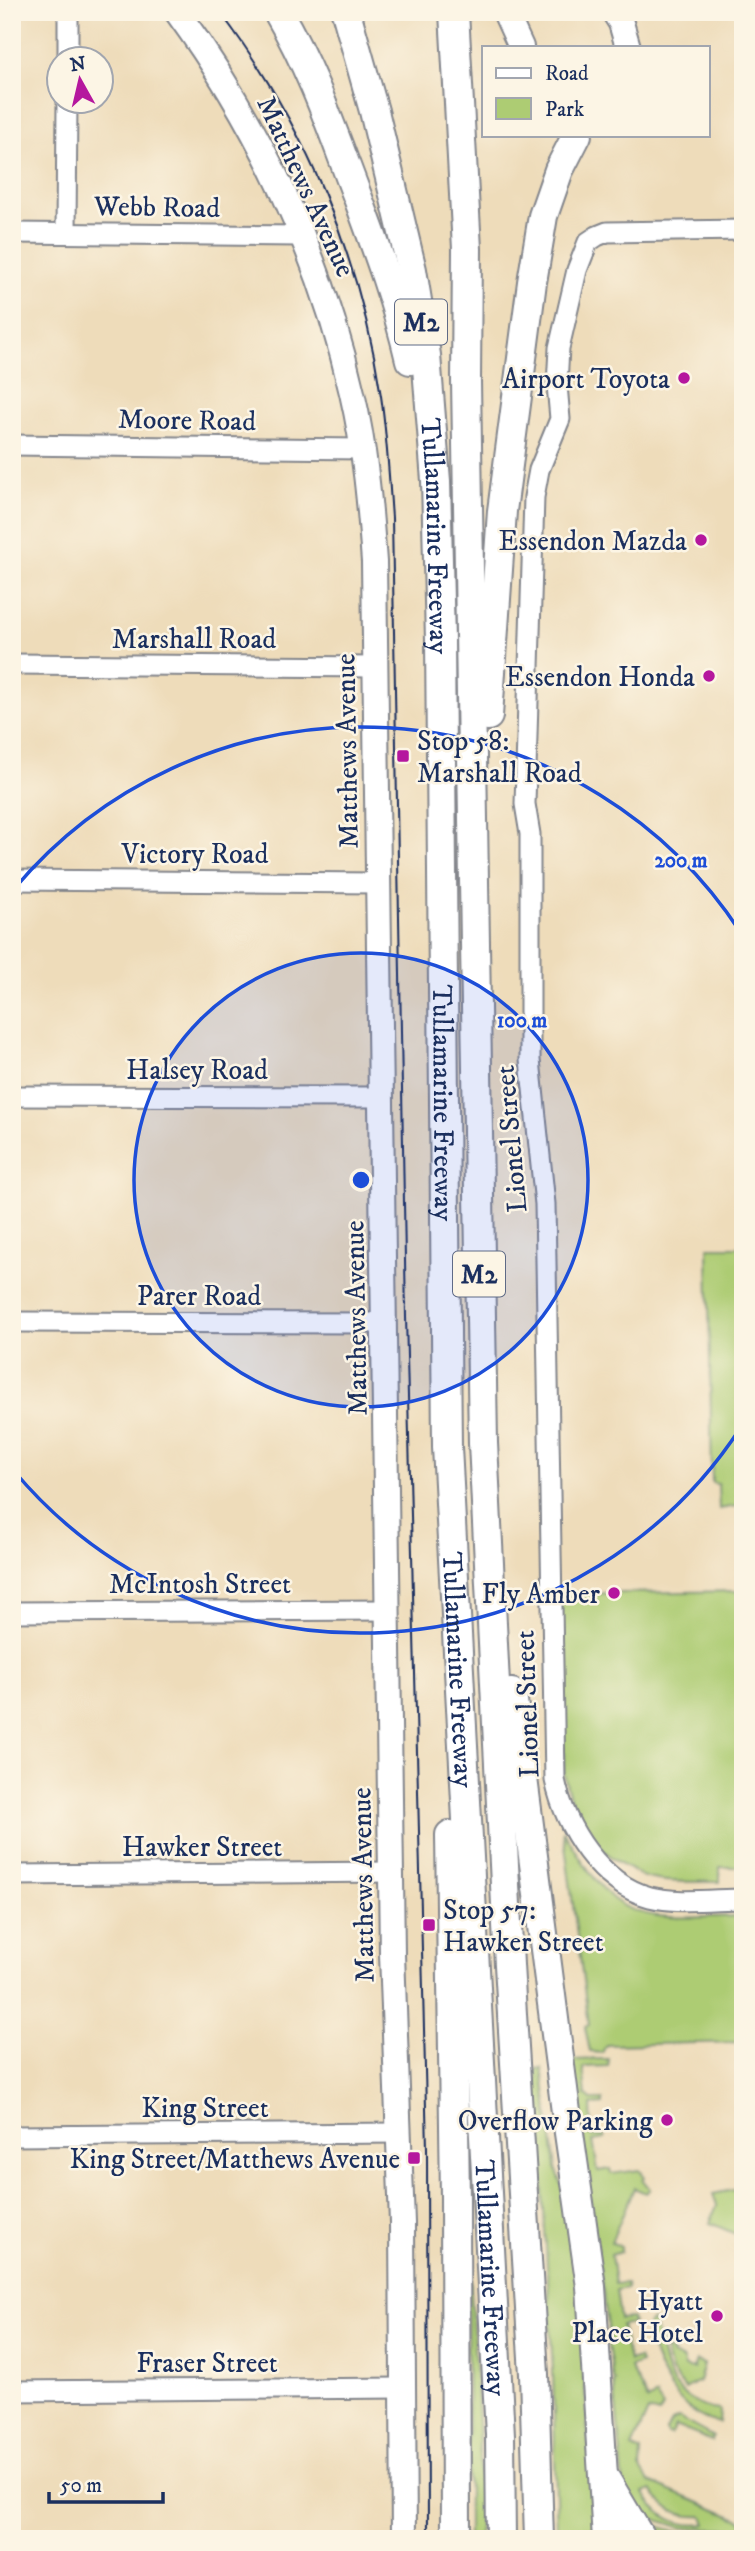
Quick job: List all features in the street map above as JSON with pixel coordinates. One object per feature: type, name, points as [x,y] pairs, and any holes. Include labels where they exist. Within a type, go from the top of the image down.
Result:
[{"type":"highway","points":[[278,12],[298,46],[324,104],[397,306],[418,396],[440,641]]},
{"type":"highway","name":"Tullamarine Freeway","points":[[346,12],[412,270],[426,355],[436,481],[440,641],[447,1447],[500,2435],[501,2539]]},
{"type":"highway","name":"Tullamarine Freeway","points":[[454,12],[467,248],[466,382],[483,1443],[508,1951],[534,2374],[539,2539]]},
{"type":"highway","points":[[477,994],[483,786],[506,471],[543,216],[559,170],[577,136]]},
{"type":"highway","points":[[483,1443],[526,1811],[591,2287],[607,2539]]},
{"type":"highway","points":[[447,1447],[456,2539]]},
{"type":"highway","points":[[605,2478],[641,2539]]},
{"type":"main road","name":"Matthews Avenue","points":[[177,12],[206,52],[260,143],[323,290],[340,342],[353,396],[370,507],[374,562],[391,1872],[402,2223],[404,2539]]},
{"type":"main road","points":[[505,12],[521,46]]},
{"type":"main road","points":[[614,12],[629,46]]},
{"type":"main road","points":[[629,46],[636,12]]},
{"type":"street","points":[[68,12],[68,46]]},
{"type":"street","points":[[66,233],[67,116]]},
{"type":"street","name":"Lionel Street","points":[[743,230],[617,231],[600,234],[588,242],[575,278],[559,348],[557,396],[560,417],[539,470],[534,497],[525,804],[530,834],[530,1060],[545,1205],[555,1780],[565,1813],[578,1837],[598,1862],[625,1885],[660,1899],[743,1899]]},
{"type":"street","name":"Webb Road","points":[[12,233],[301,236]]},
{"type":"street","name":"Moore Road","points":[[12,445],[362,449]]},
{"type":"street","name":"Marshall Road","points":[[12,664],[375,667]]},
{"type":"street","name":"Victory Road","points":[[12,880],[378,883]]},
{"type":"street","name":"Halsey Road","points":[[12,1096],[381,1097]]},
{"type":"street","name":"Parer Road","points":[[12,1322],[385,1323]]},
{"type":"street","name":"McIntosh Street","points":[[12,1612],[388,1610]]},
{"type":"street","name":"Hawker Street","points":[[12,1875],[391,1872]]},
{"type":"street","name":"King Street","points":[[12,2136],[398,2133]]},
{"type":"street","name":"Fraser Street","points":[[12,2391],[402,2388]]},
{"type":"green space","points":[[708,1247],[743,1247],[743,1505],[719,1509],[718,1484],[712,1483]]},
{"type":"green space","points":[[743,1591],[743,1867],[720,1867],[720,1882],[672,1881],[641,1876],[612,1857],[592,1838],[577,1815],[567,1789],[564,1774],[560,1594]]},
{"type":"green space","points":[[563,1830],[597,1882],[624,1906],[656,1916],[743,1916],[743,2042],[606,2045],[602,2053],[590,2052],[585,2027],[589,2025]]},
{"type":"green space","points":[[609,2059],[608,2066],[583,2067],[586,2095],[591,2100],[603,2100],[603,2104],[591,2105],[592,2136],[604,2136],[605,2139],[593,2141],[598,2171],[610,2169],[611,2174],[640,2170],[650,2189],[646,2193],[634,2188],[611,2242],[621,2247],[621,2252],[611,2255],[615,2284],[626,2283],[627,2288],[616,2290],[620,2319],[632,2318],[633,2323],[621,2325],[629,2361],[639,2358],[641,2363],[630,2367],[648,2401],[656,2396],[663,2407],[659,2414],[648,2411],[632,2448],[641,2452],[640,2468],[649,2482],[743,2521],[743,2528],[683,2528],[655,2519],[641,2522],[624,2488],[614,2383],[616,2381],[607,2341],[610,2340],[570,2060]],"holes":[[[652,2490],[680,2514],[703,2516],[706,2524],[687,2524],[670,2519],[655,2508],[644,2493]]]},
{"type":"green space","points":[[542,2068],[556,2168],[566,2196],[580,2300],[594,2539],[557,2539],[553,2371],[536,2069]]},
{"type":"green space","points":[[743,2188],[743,2230],[740,2236],[710,2223],[717,2205],[713,2194]]},
{"type":"green space","points":[[467,2216],[479,2441],[479,2539],[468,2539]]},
{"type":"green space","points":[[652,2320],[666,2368],[674,2384],[695,2402],[720,2410],[719,2423],[691,2410],[669,2386],[654,2356],[650,2341],[647,2326]]},
{"type":"green space","points":[[665,2348],[683,2360],[685,2367],[693,2369],[696,2361],[704,2364],[699,2381],[685,2389],[671,2372]]},
{"type":"green space","points":[[679,2418],[713,2437],[712,2441],[675,2426],[671,2435],[668,2434],[666,2431],[671,2422]]},
{"type":"green space","points":[[655,2525],[684,2534],[743,2534],[743,2538],[659,2539],[652,2536],[648,2526]]},
{"type":"tram line","points":[[220,12],[278,100],[303,146],[343,243],[372,344],[388,457],[392,518],[406,1317],[427,2148],[428,2539]]},
{"type":"place","name":"Airport Toyota","points":[[684,378]]},
{"type":"place","name":"Essendon Mazda","points":[[701,540]]},
{"type":"place","name":"Essendon Honda","points":[[709,676]]},
{"type":"place","name":"Stop 58: Marshall Road","points":[[403,756]]},
{"type":"place","name":"Fly Amber","points":[[614,1593]]},
{"type":"place","name":"Stop 57: Hawker Street","points":[[429,1925]]},
{"type":"place","name":"Overflow Parking","points":[[667,2120]]},
{"type":"place","name":"King Street/Matthews Avenue","points":[[414,2158]]},
{"type":"place","name":"Hyatt Place Hotel","points":[[717,2316]]}]
